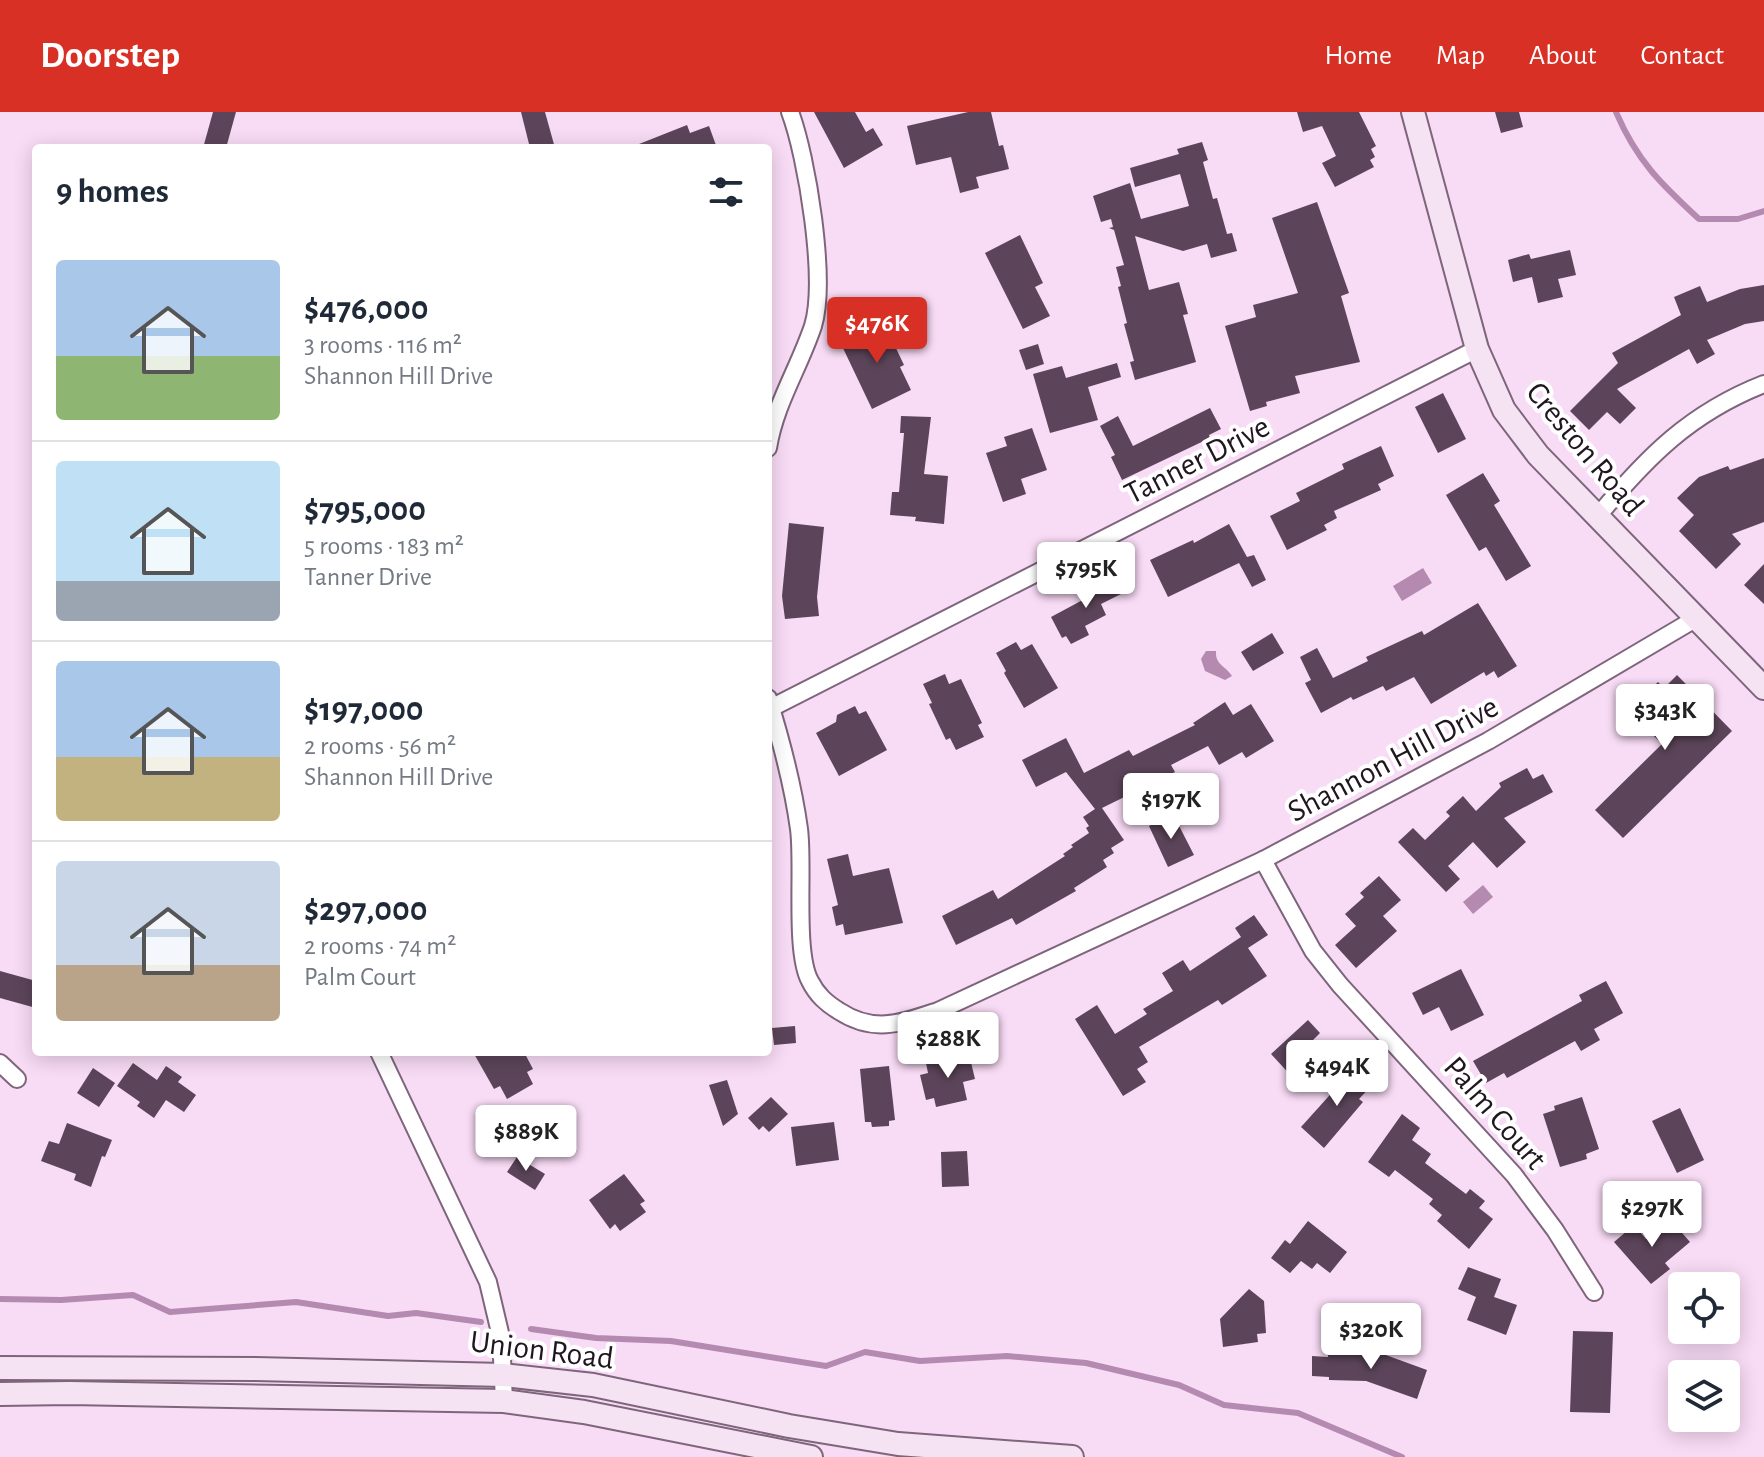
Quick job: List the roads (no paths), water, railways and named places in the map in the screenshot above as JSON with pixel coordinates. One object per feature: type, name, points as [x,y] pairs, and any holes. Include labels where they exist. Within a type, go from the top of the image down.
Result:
[{"type":"main road","name":"Creston Road","points":[[1413,112],[1477,349],[1504,410],[1538,455],[1764,688]]},
{"type":"main road","name":"Union Road","points":[[0,1368],[256,1369],[503,1375],[593,1385],[789,1426],[898,1444],[1012,1456],[1072,1457]]},
{"type":"main road","name":"Union Road","points":[[0,1394],[504,1401],[584,1412],[811,1457]]},
{"type":"street","points":[[772,427],[813,325],[817,297],[809,185],[790,112]]},
{"type":"street","name":"Tanner Drive","points":[[772,702],[1477,349]]},
{"type":"street","points":[[1597,517],[1632,476],[1680,429],[1732,397],[1764,384]]},
{"type":"street","name":"Shannon Hill Drive","points":[[772,712],[799,830],[803,946],[808,979],[824,1001],[846,1016],[873,1026],[904,1023],[938,1011],[1263,860],[1488,741],[1695,619]]},
{"type":"street","name":"Palm Court","points":[[1263,860],[1313,951],[1340,985],[1514,1175],[1555,1230],[1594,1292]]},
{"type":"street","points":[[381,1056],[488,1282],[497,1313],[504,1401]]},
{"type":"street","points":[[0,1063],[17,1079]]},
{"type":"waterway","points":[[1616,112],[1632,144],[1651,171],[1699,219],[1738,219],[1764,211]]},
{"type":"waterway","points":[[0,1299],[61,1300],[133,1295],[170,1312],[296,1302],[388,1316],[416,1313],[481,1322]]},
{"type":"waterway","points":[[531,1329],[596,1338],[671,1341],[826,1366],[865,1352],[920,1361],[1007,1356],[1086,1363],[1179,1385],[1224,1405],[1298,1413],[1402,1457]]}]
